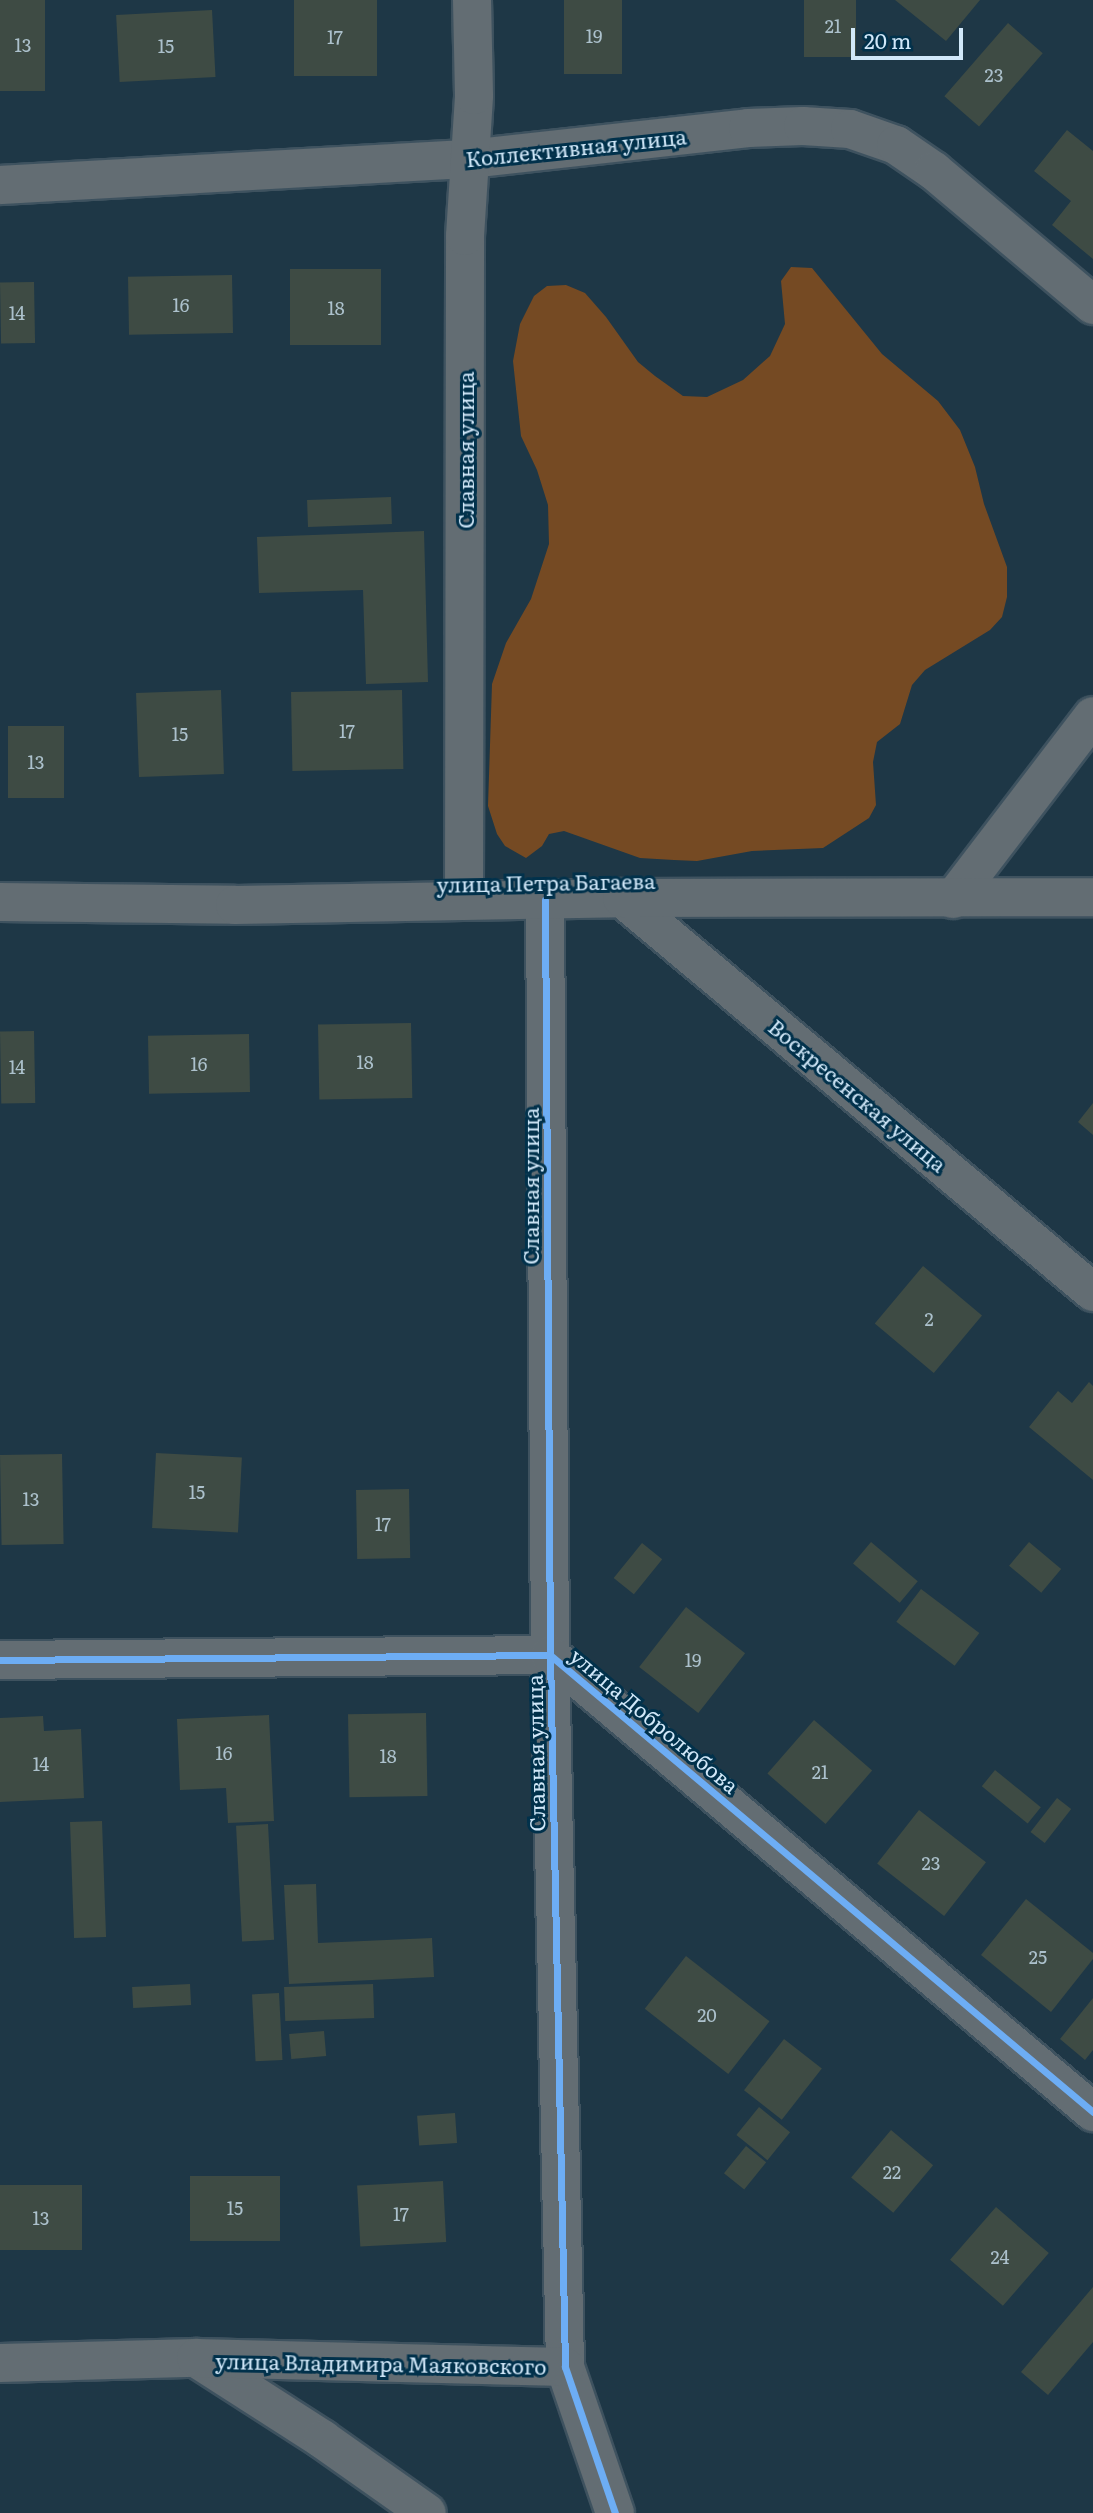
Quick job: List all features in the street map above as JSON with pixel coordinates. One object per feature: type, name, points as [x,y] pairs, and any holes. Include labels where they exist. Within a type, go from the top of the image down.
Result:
[{"type":"street","name":"Славная улица","points":[[464,901],[465,236],[474,95],[472,0]]},
{"type":"street","name":"Коллективная улица","points":[[0,185],[469,159],[748,128],[803,126],[850,129],[896,145],[934,171],[1093,305]]},
{"type":"street","points":[[954,899],[1093,716]]},
{"type":"street","name":"улица Петра Багаева","points":[[0,902],[235,905],[622,898],[1093,897]]},
{"type":"street","name":"Воскресенская улица","points":[[622,898],[1093,1292]]},
{"type":"street","name":"Славная улица","points":[[545,900],[550,1655],[565,2367],[615,2513]]},
{"type":"street","name":"улица Добролюбова","points":[[0,1660],[550,1655],[1093,2112]]},
{"type":"street","name":"улица Владимира Маяковского","points":[[197,2358],[322,2439],[427,2513]]},
{"type":"street","name":"улица Владимира Маяковского","points":[[0,2363],[197,2358],[565,2367]]},
{"type":"shaded area","points":[[791,267],[812,268],[882,354],[938,401],[960,430],[975,467],[984,504],[1007,567],[1007,597],[1002,617],[990,630],[925,670],[912,685],[900,724],[877,742],[873,762],[876,805],[869,818],[823,848],[752,851],[697,861],[640,858],[564,831],[549,834],[542,846],[526,858],[505,846],[497,834],[488,806],[492,684],[506,643],[531,599],[549,544],[548,505],[537,470],[521,436],[513,361],[520,324],[534,296],[547,286],[566,285],[585,293],[638,362],[655,376],[683,396],[707,397],[743,380],[770,356],[785,324],[781,281]]},
{"type":"building","points":[[0,0],[45,0],[45,91],[0,91]]},
{"type":"building","points":[[294,0],[377,0],[377,76],[294,76]]},
{"type":"building","points":[[564,0],[622,0],[622,74],[564,74]]},
{"type":"building","points":[[804,0],[856,0],[856,57],[804,57]]},
{"type":"building","points":[[895,0],[980,0],[946,41]]},
{"type":"building","points":[[212,10],[216,77],[120,82],[116,15]]},
{"type":"building","points":[[1008,23],[1043,53],[979,126],[944,96]]},
{"type":"building","points":[[1067,130],[1093,151],[1093,259],[1052,225],[1071,201],[1034,171]]},
{"type":"building","points":[[290,269],[381,269],[381,345],[290,345]]},
{"type":"building","points":[[232,275],[233,333],[129,335],[128,277]]},
{"type":"building","points":[[34,282],[35,343],[1,344],[0,283]]},
{"type":"building","points":[[391,497],[392,524],[308,527],[307,500]]},
{"type":"building","points":[[424,531],[428,682],[366,684],[363,590],[259,593],[257,537]]},
{"type":"building","points":[[221,690],[224,774],[139,777],[136,693]]},
{"type":"building","points":[[402,690],[403,769],[292,771],[291,692]]},
{"type":"building","points":[[8,726],[64,726],[64,798],[8,798]]},
{"type":"building","points":[[411,1023],[412,1098],[319,1100],[318,1025]]},
{"type":"building","points":[[34,1031],[35,1103],[1,1104],[0,1032]]},
{"type":"building","points":[[249,1034],[250,1092],[149,1094],[148,1036]]},
{"type":"building","points":[[1093,1103],[1093,1135],[1078,1122]]},
{"type":"building","points":[[923,1266],[982,1315],[934,1373],[875,1323]]},
{"type":"building","points":[[1089,1382],[1093,1386],[1093,1480],[1029,1427],[1058,1391],[1072,1403]]},
{"type":"building","points":[[156,1453],[242,1458],[238,1532],[152,1528]]},
{"type":"building","points":[[62,1454],[64,1544],[2,1545],[0,1455]]},
{"type":"building","points":[[409,1489],[410,1558],[357,1559],[356,1490]]},
{"type":"building","points":[[871,1542],[918,1581],[900,1603],[853,1563]]},
{"type":"building","points":[[1029,1542],[1061,1569],[1041,1593],[1009,1566]]},
{"type":"building","points":[[642,1543],[662,1559],[634,1594],[614,1578]]},
{"type":"building","points":[[921,1589],[979,1633],[955,1666],[896,1622]]},
{"type":"building","points":[[686,1607],[745,1653],[698,1713],[639,1667]]},
{"type":"building","points":[[426,1713],[427,1796],[349,1797],[348,1714]]},
{"type":"building","points":[[269,1715],[274,1821],[228,1823],[226,1788],[180,1790],[177,1719]]},
{"type":"building","points":[[43,1716],[44,1731],[81,1729],[84,1798],[0,1802],[0,1718]]},
{"type":"building","points":[[814,1720],[872,1771],[826,1824],[767,1774]]},
{"type":"building","points":[[995,1770],[1041,1807],[1028,1823],[982,1786]]},
{"type":"building","points":[[1057,1798],[1071,1809],[1045,1843],[1031,1832]]},
{"type":"building","points":[[919,1810],[986,1862],[944,1916],[877,1864]]},
{"type":"building","points":[[102,1821],[106,1937],[74,1938],[70,1822]]},
{"type":"building","points":[[268,1824],[274,1940],[242,1942],[236,1826]]},
{"type":"building","points":[[316,1884],[318,1943],[432,1938],[434,1977],[289,1984],[284,1885]]},
{"type":"building","points":[[1026,1899],[1093,1953],[1093,1959],[1051,2012],[981,1955]]},
{"type":"building","points":[[686,1956],[770,2021],[728,2074],[645,2009]]},
{"type":"building","points":[[190,1984],[191,2005],[133,2008],[132,1987]]},
{"type":"building","points":[[373,1984],[374,2018],[285,2021],[284,1987]]},
{"type":"building","points":[[279,1993],[283,2060],[256,2061],[252,1994]]},
{"type":"building","points":[[1093,1998],[1093,2050],[1085,2060],[1060,2039]]},
{"type":"building","points":[[324,2031],[326,2056],[291,2059],[289,2034]]},
{"type":"building","points":[[784,2039],[822,2069],[782,2120],[744,2090]]},
{"type":"building","points":[[759,2107],[790,2132],[767,2160],[736,2135]]},
{"type":"building","points":[[455,2113],[457,2143],[419,2146],[417,2116]]},
{"type":"building","points":[[891,2130],[933,2165],[893,2213],[851,2177]]},
{"type":"building","points":[[746,2146],[766,2162],[744,2190],[724,2173]]},
{"type":"building","points":[[190,2176],[280,2176],[280,2241],[190,2241]]},
{"type":"building","points":[[443,2181],[446,2242],[360,2246],[357,2186]]},
{"type":"building","points":[[0,2185],[82,2185],[82,2250],[0,2250]]},
{"type":"building","points":[[996,2207],[1049,2253],[1003,2306],[950,2260]]},
{"type":"building","points":[[1093,2287],[1093,2342],[1048,2395],[1021,2372]]},
{"type":"cycle path","points":[[545,900],[550,1655],[565,2367],[615,2513]]},
{"type":"cycle path","points":[[0,1660],[550,1655],[1093,2112]]}]
